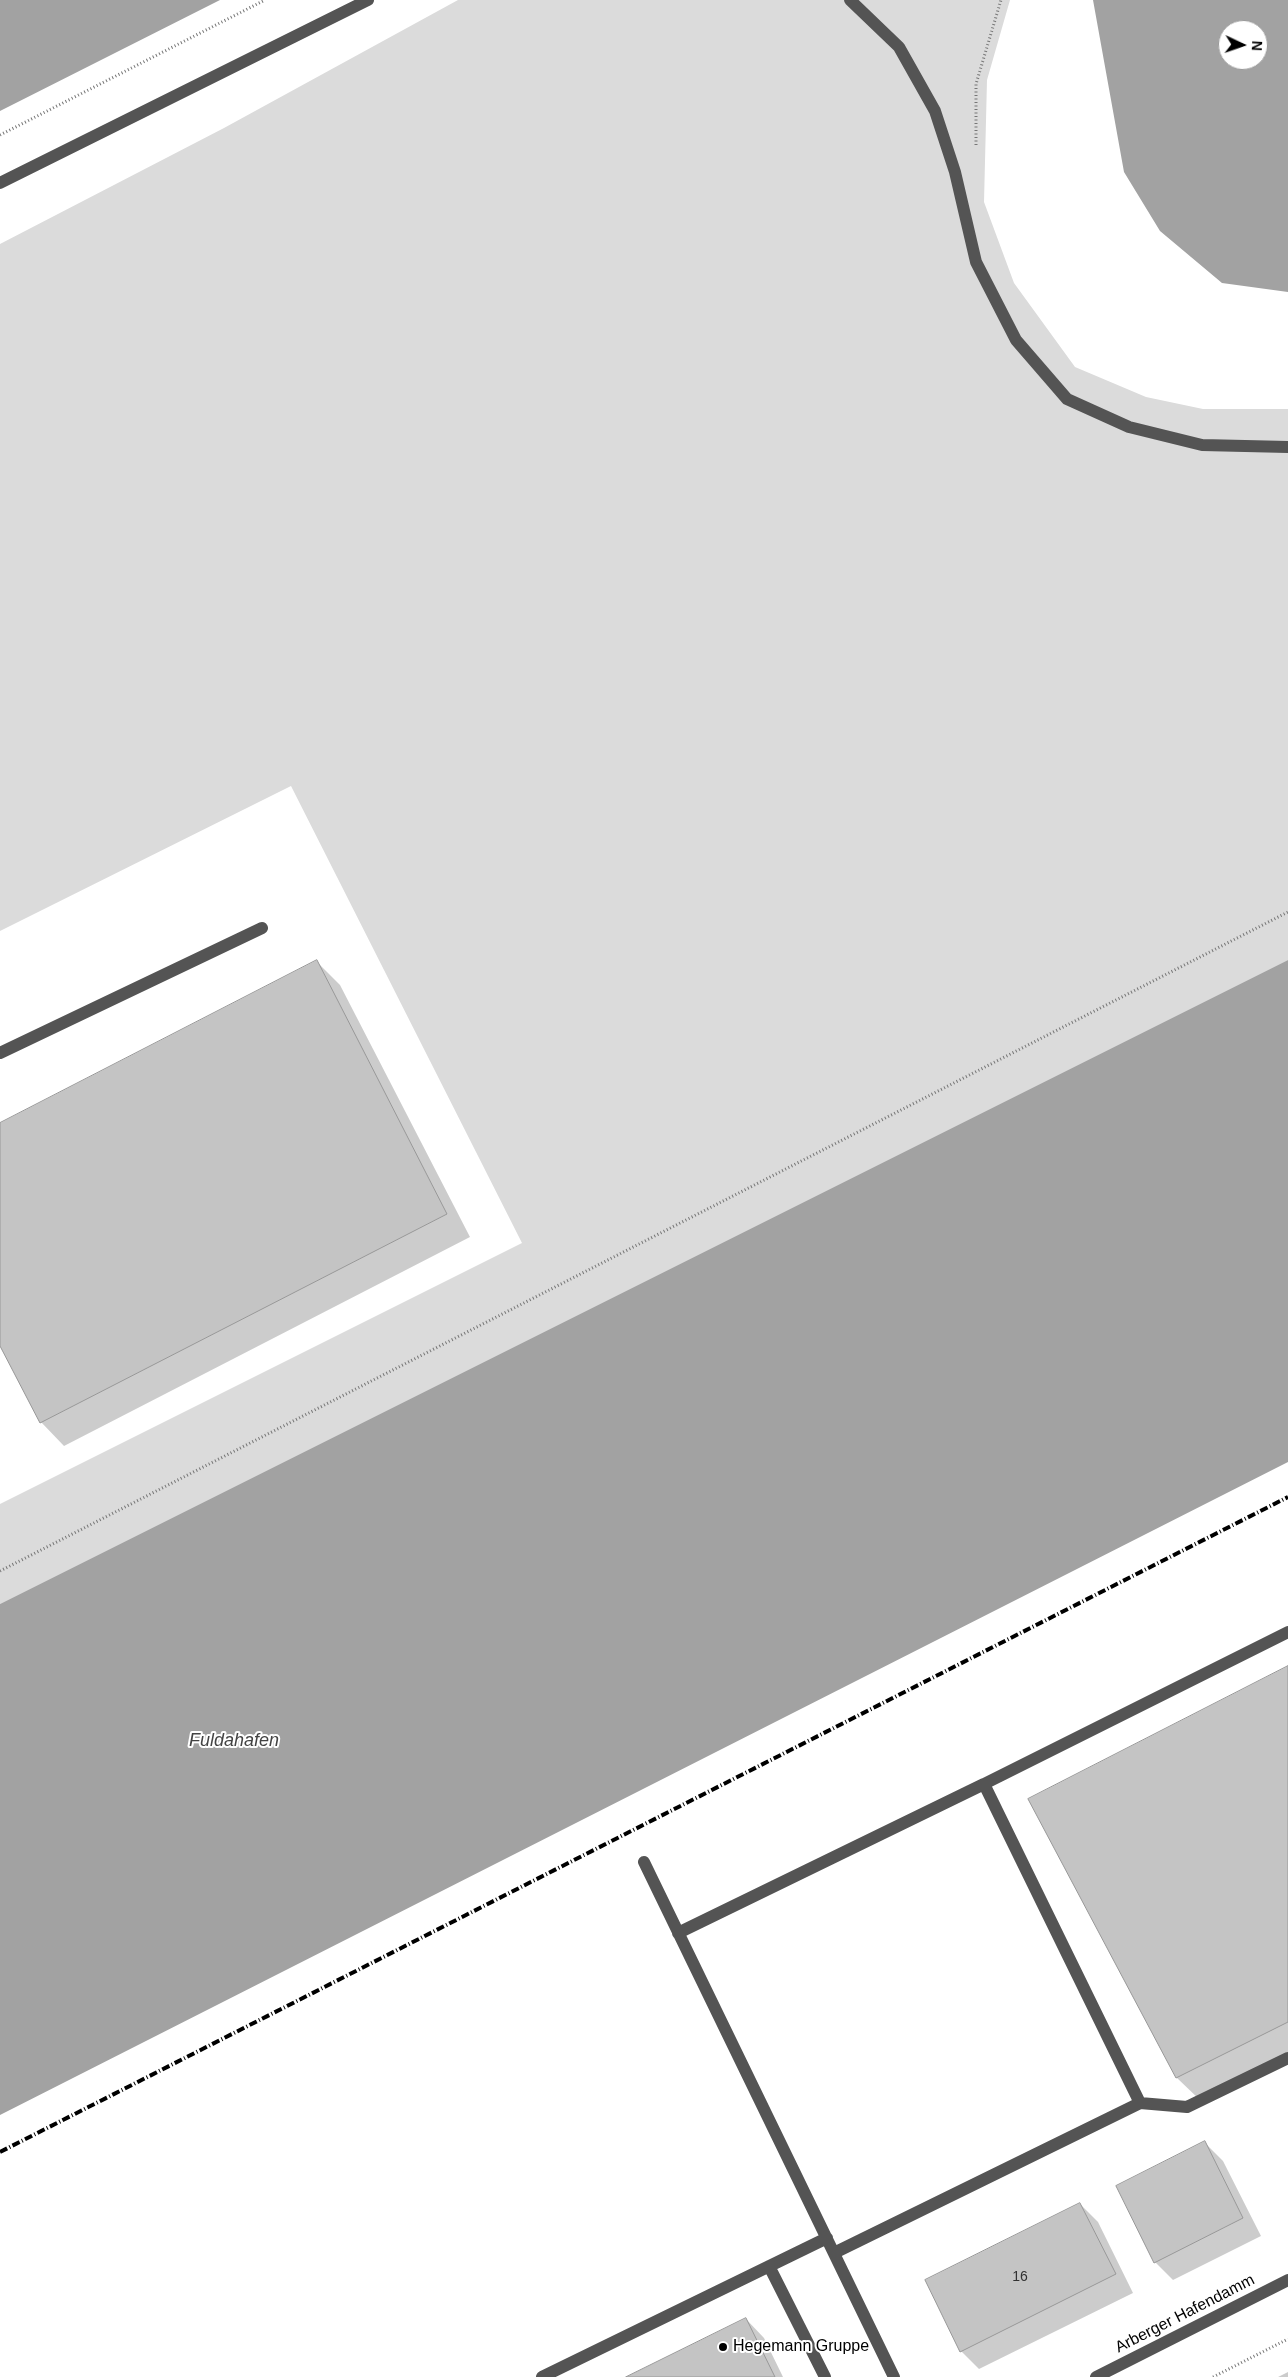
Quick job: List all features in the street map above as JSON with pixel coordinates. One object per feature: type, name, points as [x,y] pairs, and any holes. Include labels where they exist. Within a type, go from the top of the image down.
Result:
[{"type":"street","points":[[0,183],[368,0]]},
{"type":"street","points":[[850,0],[899,47],[935,111],[955,172],[976,262],[1016,340],[1067,399],[1129,427],[1202,446],[1288,447]]},
{"type":"street","points":[[0,1054],[262,928]]},
{"type":"street","points":[[678,1933],[984,1784],[1288,1632]]},
{"type":"street","points":[[984,1784],[1140,2103]]},
{"type":"street","points":[[644,1862],[894,2377]]},
{"type":"street","points":[[834,2253],[1140,2103],[1187,2107],[1288,2058]]},
{"type":"street","points":[[542,2377],[826,2238]]},
{"type":"street","points":[[769,2266],[825,2377]]},
{"type":"street","name":"Arberger Hafendamm","points":[[1096,2377],[1288,2280]]},
{"type":"path","points":[[0,135],[265,0]]},
{"type":"path","points":[[976,151],[976,84],[1001,0]]},
{"type":"path","points":[[0,1572],[1288,912]]},
{"type":"path","points":[[1213,2377],[1288,2339]]},
{"type":"shaded area","points":[[458,0],[1010,0],[987,80],[984,202],[1014,283],[1075,367],[1146,397],[1203,409],[1288,409],[1288,960],[0,1604],[0,1504],[522,1243],[291,786],[0,931],[0,244],[224,128]]},
{"type":"water","points":[[0,0],[220,0],[0,111]]},
{"type":"water","points":[[1093,0],[1288,0],[1288,292],[1222,283],[1160,231],[1124,172]]},
{"type":"water","name":"Fuldahafen","points":[[1288,960],[1288,1462],[0,2115],[0,1604]]},
{"type":"building","points":[[317,960],[447,1214],[40,1423],[0,1346],[0,1123]]},
{"type":"building","points":[[1288,1666],[1288,2022],[1176,2078],[1028,1799]]},
{"type":"building","points":[[1205,2141],[1243,2218],[1154,2263],[1116,2186]]},
{"type":"building","points":[[1080,2203],[1116,2274],[960,2352],[925,2280]]},
{"type":"building","name":"Hegemann Gruppe","points":[[746,2318],[775,2377],[626,2377]]},
{"type":"railway","points":[[0,2152],[1288,1497]]},
{"type":"place","name":"Hegemann Gruppe","points":[[723,2347]]}]
